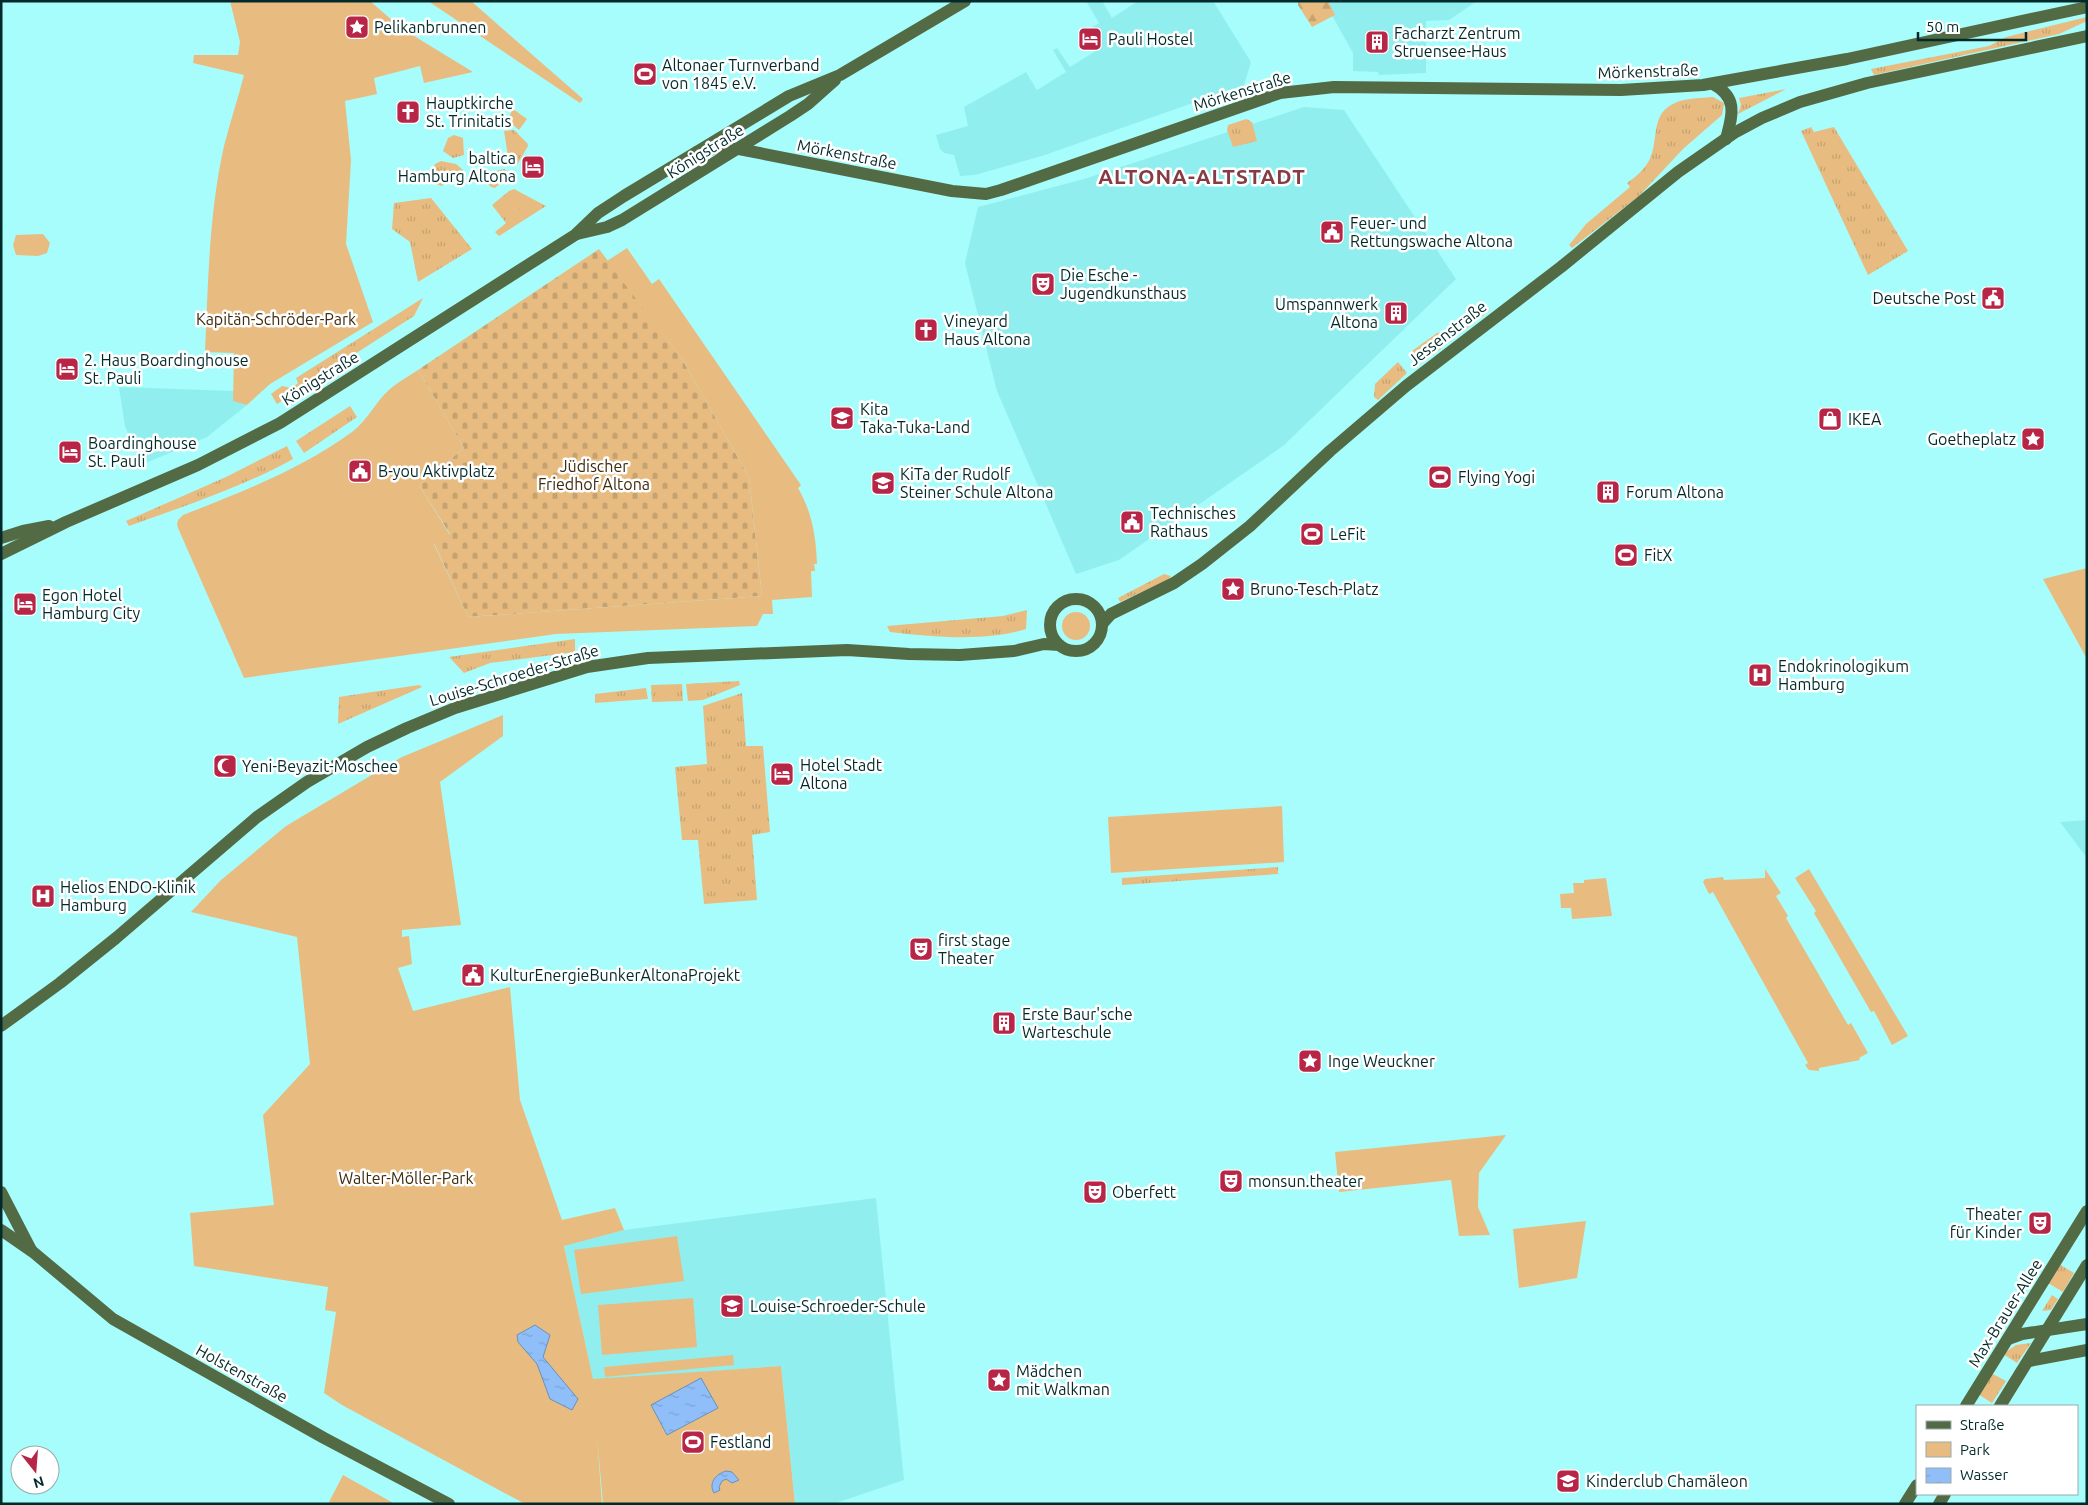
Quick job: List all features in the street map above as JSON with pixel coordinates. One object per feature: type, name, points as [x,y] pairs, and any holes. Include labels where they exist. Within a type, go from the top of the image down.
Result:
[{"type":"street","name":"Königstraße","points":[[1,554],[66,522],[192,468],[280,422],[576,235],[598,213],[697,152],[801,90],[840,75],[965,1]]},
{"type":"street","name":"Mörkenstraße","points":[[697,152],[718,148],[739,149],[970,194],[994,192],[1261,98],[1308,88],[1358,86],[1668,89],[1714,84],[1811,67],[2087,7]]},
{"type":"street","name":"Jessenstraße","points":[[1102,624],[1111,614],[1174,582],[1209,558],[1250,526],[1330,451],[1406,386],[1561,267],[1678,172],[1749,125],[1783,109],[1867,83],[2087,36]]},
{"type":"street","name":"Königstraße","points":[[576,235],[607,227],[622,220],[739,149],[808,104],[840,75]]},
{"type":"street","points":[[1714,84],[1726,93],[1732,106],[1732,118],[1726,139]]},
{"type":"street","name":"Königstraße","points":[[1,538],[23,531],[66,522]]},
{"type":"street","points":[[1079,599],[1088,602],[1098,611],[1102,624],[1099,637],[1087,649],[1073,651],[1059,645],[1051,634],[1050,620],[1056,607],[1065,601],[1079,599]]},
{"type":"street","name":"Louise-Schroeder-Straße","points":[[1,1026],[60,983],[268,810],[332,766],[432,716],[587,667],[616,662],[746,654],[867,651],[960,655],[1014,651],[1044,644],[1059,645]]},
{"type":"street","name":"Holstenstraße","points":[[1,1192],[33,1252]]},
{"type":"street","name":"Max-Brauer-Allee","points":[[1967,1405],[2087,1211]]},
{"type":"street","name":"Holstenstraße","points":[[1,1230],[33,1252],[113,1319],[324,1438],[449,1504]]},
{"type":"street","points":[[2001,1405],[2087,1264]]},
{"type":"street","points":[[2008,1339],[2047,1330],[2087,1324]]},
{"type":"street","points":[[2029,1361],[2087,1350]]},
{"type":"street","points":[[1905,1504],[1916,1487]]},
{"type":"shaded area","points":[[1086,1],[1102,1],[1112,18],[1138,1],[1213,1],[1251,62],[1244,85],[1042,156],[975,175],[960,176],[954,155],[944,153],[940,149],[936,135],[968,126],[964,107],[1026,72],[1037,90],[1066,72],[1053,50],[1057,48],[1070,67],[1102,47],[1091,28],[1099,23]]},
{"type":"shaded area","name":"Facharzt Zentrum Struensee-Haus","points":[[1324,1],[1477,1],[1449,20],[1426,21],[1426,73],[1379,75],[1378,72],[1353,71],[1353,53]]},
{"type":"shaded area","points":[[1304,107],[1344,110],[1456,279],[1283,446],[1119,560],[1076,574],[997,391],[965,263],[978,207],[1084,179]]},
{"type":"shaded area","points":[[119,387],[234,391],[234,401],[247,405],[207,437],[141,465],[125,426]]},
{"type":"shaded area","points":[[2087,820],[2087,858],[2060,822]]},
{"type":"shaded area","name":"Louise-Schroeder-Schule","points":[[876,1198],[904,1480],[833,1504],[795,1504],[781,1366],[593,1380],[564,1245],[624,1230]]},
{"type":"green space","name":"Kapitän-Schröder-Park","points":[[230,1],[370,1],[401,28],[473,72],[424,83],[420,66],[374,78],[377,94],[345,101],[351,160],[346,244],[373,322],[270,384],[247,405],[233,401],[234,353],[205,352],[210,249],[215,197],[224,146],[244,75],[193,63],[194,55],[238,55],[240,42]]},
{"type":"green space","points":[[428,1],[471,1],[583,99],[580,103]]},
{"type":"green space","points":[[1298,1],[1328,1],[1335,15],[1312,27],[1298,5]]},
{"type":"green space","points":[[2087,17],[2087,21],[2059,34],[1874,75],[1871,69],[1989,46],[2006,37]]},
{"type":"green space","points":[[1786,89],[1738,114],[1741,105],[1739,98]]},
{"type":"green space","points":[[1713,97],[1724,103],[1722,115],[1683,149],[1639,196],[1572,248],[1569,245],[1586,224],[1630,187],[1627,183],[1645,167],[1652,153],[1657,125],[1663,112],[1679,101]]},
{"type":"green space","points":[[513,109],[527,119],[519,130],[507,120]]},
{"type":"green space","points":[[1246,119],[1252,122],[1257,141],[1233,147],[1227,130],[1228,125]]},
{"type":"green space","points":[[1811,127],[1814,132],[1834,127],[1908,251],[1868,275],[1801,131]]},
{"type":"green space","points":[[514,130],[528,146],[517,165],[509,163],[504,131]]},
{"type":"green space","points":[[454,135],[463,138],[464,155],[453,158],[443,151],[448,138]]},
{"type":"green space","points":[[441,161],[456,164],[463,170],[453,180],[441,186],[437,184],[432,171],[435,164]]},
{"type":"green space","points":[[506,170],[503,181],[495,188],[491,187],[482,178],[483,175]]},
{"type":"green space","points":[[514,189],[546,206],[499,236],[495,232],[506,223],[492,205]]},
{"type":"green space","points":[[514,196],[523,199],[524,203],[514,214],[510,215],[505,207]]},
{"type":"green space","points":[[431,198],[472,249],[418,282],[410,242],[392,229],[394,203]]},
{"type":"green space","points":[[43,234],[50,243],[47,253],[38,256],[16,255],[13,245],[16,235]]},
{"type":"green space","points":[[627,248],[652,284],[659,279],[801,485],[798,488],[810,515],[816,544],[817,564],[814,564],[815,571],[811,571],[812,597],[772,600],[773,614],[763,614],[757,626],[556,634],[244,678],[178,528],[179,519],[183,515],[227,498],[291,469],[332,446],[358,427],[390,389],[418,370],[464,448],[419,485],[450,535],[434,544],[468,617],[762,596],[749,477],[682,359],[607,261]]},
{"type":"green space","name":"Jüdischer Friedhof Altona","points":[[599,249],[682,359],[749,477],[762,596],[468,617],[434,543],[450,534],[419,485],[464,448],[418,370]]},
{"type":"green space","points":[[423,298],[414,316],[277,404],[271,394],[282,386],[292,388],[298,383],[296,378]]},
{"type":"green space","points":[[1481,306],[1490,310],[1460,332],[1464,320]]},
{"type":"green space","points":[[1441,332],[1443,347],[1421,363],[1412,351]]},
{"type":"green space","points":[[1398,362],[1407,373],[1378,400],[1374,397],[1375,384]]},
{"type":"green space","points":[[350,406],[357,417],[304,453],[296,441]]},
{"type":"green space","points":[[287,446],[293,459],[253,479],[129,526],[126,521],[226,477]]},
{"type":"green space","points":[[2087,568],[2087,659],[2043,579]]},
{"type":"green space","points":[[1164,574],[1171,576],[1168,580],[1120,602],[1118,598]]},
{"type":"green space","points":[[1027,610],[1026,629],[994,636],[959,637],[890,632],[887,626],[1003,616]]},
{"type":"green space","points":[[1076,612],[1086,616],[1090,626],[1086,636],[1076,640],[1066,636],[1062,626],[1066,616]]},
{"type":"green space","points":[[575,639],[575,652],[490,663],[464,673],[449,657]]},
{"type":"green space","points":[[739,681],[740,685],[703,700],[688,701],[686,684]]},
{"type":"green space","points":[[682,684],[683,701],[652,702],[651,685]]},
{"type":"green space","points":[[419,685],[422,687],[338,724],[339,697]]},
{"type":"green space","points":[[646,688],[648,699],[595,703],[595,694]]},
{"type":"green space","points":[[742,693],[746,746],[763,746],[770,832],[752,835],[757,900],[704,904],[698,840],[682,840],[675,767],[707,764],[703,706]]},
{"type":"green space","name":"Walter-Möller-Park","points":[[503,715],[503,736],[440,782],[461,925],[402,930],[402,937],[409,936],[412,964],[398,968],[413,1011],[510,987],[520,1100],[562,1220],[615,1208],[624,1230],[564,1246],[593,1379],[781,1366],[795,1504],[603,1504],[597,1437],[602,1504],[525,1504],[342,1405],[324,1393],[336,1312],[325,1310],[328,1287],[194,1266],[190,1213],[274,1205],[263,1115],[310,1064],[297,937],[191,912],[221,880],[286,826],[402,757]]},
{"type":"green space","points":[[1282,806],[1284,862],[1111,873],[1108,817]]},
{"type":"green space","points":[[1278,867],[1278,874],[1122,885],[1122,878]]},
{"type":"green space","points":[[1765,869],[1781,893],[1776,896],[1788,916],[1786,918],[1848,1025],[1851,1023],[1868,1053],[1859,1058],[1860,1060],[1819,1068],[1819,1071],[1809,1070],[1805,1065],[1808,1063],[1713,892],[1709,894],[1703,882],[1705,879],[1723,877],[1724,880],[1765,878]]},
{"type":"green space","points":[[1809,869],[1908,1036],[1892,1045],[1874,1011],[1871,1012],[1814,913],[1816,911],[1795,878]]},
{"type":"green space","points":[[1606,878],[1612,916],[1572,919],[1571,908],[1561,908],[1560,894],[1574,893],[1573,883],[1584,883],[1584,880]]},
{"type":"green space","points":[[1506,1135],[1479,1173],[1478,1207],[1490,1235],[1459,1236],[1451,1180],[1339,1192],[1335,1152]]},
{"type":"green space","points":[[1586,1221],[1577,1278],[1519,1288],[1513,1229]]},
{"type":"green space","points":[[677,1236],[684,1281],[581,1294],[574,1250]]},
{"type":"green space","points":[[2059,1264],[2074,1273],[2063,1292],[2048,1283]]},
{"type":"green space","points":[[2052,1295],[2058,1299],[2051,1310],[2042,1311]]},
{"type":"green space","points":[[693,1298],[697,1347],[602,1355],[598,1305]]},
{"type":"green space","points":[[2031,1343],[2017,1363],[2003,1354],[2016,1345]]},
{"type":"green space","points":[[733,1355],[734,1365],[605,1377],[604,1367]]},
{"type":"green space","points":[[1991,1373],[2006,1381],[1992,1403],[1978,1394]]},
{"type":"green space","points":[[343,1475],[395,1504],[332,1504],[329,1502]]},
{"type":"water","points":[[535,1325],[550,1335],[543,1357],[578,1399],[572,1410],[550,1399],[537,1364],[518,1342],[517,1335]]},
{"type":"water","points":[[701,1378],[718,1408],[667,1435],[651,1405]]},
{"type":"water","points":[[726,1471],[732,1472],[739,1480],[732,1483],[726,1479],[722,1481],[719,1487],[720,1490],[714,1493],[712,1486],[714,1479]]},
{"type":"place","name":"Pelikanbrunnen","points":[[357,27]]},
{"type":"place","name":"Pauli Hostel","points":[[1090,39]]},
{"type":"place","name":"Facharzt Zentrum Struensee-Haus","points":[[1377,42]]},
{"type":"place","name":"Altonaer Turnverband von 1845 e.V.","points":[[645,74]]},
{"type":"place","name":"Hauptkirche St. Trinitatis","points":[[408,112]]},
{"type":"place","name":"baltica Hamburg Altona","points":[[533,167]]},
{"type":"place","name":"Feuer- und Rettungswache Altona","points":[[1332,232]]},
{"type":"place","name":"Die Esche - Jugendkunsthaus","points":[[1043,284]]},
{"type":"place","name":"Deutsche Post","points":[[1993,298]]},
{"type":"place","name":"Umspannwerk Altona","points":[[1396,313]]},
{"type":"place","name":"Vineyard Haus Altona","points":[[926,330]]},
{"type":"place","name":"2. Haus Boardinghouse St. Pauli","points":[[67,369]]},
{"type":"place","name":"Kita Taka-Tuka-Land","points":[[842,418]]},
{"type":"place","name":"IKEA","points":[[1830,419]]},
{"type":"place","name":"Goetheplatz","points":[[2033,439]]},
{"type":"place","name":"Boardinghouse St. Pauli","points":[[70,452]]},
{"type":"place","name":"B-you Aktivplatz","points":[[360,471]]},
{"type":"place","name":"Flying Yogi","points":[[1440,477]]},
{"type":"place","name":"KiTa der Rudolf Steiner Schule Altona","points":[[883,483]]},
{"type":"place","name":"Forum Altona","points":[[1608,492]]},
{"type":"place","name":"Technisches Rathaus","points":[[1132,522]]},
{"type":"place","name":"LeFit","points":[[1312,534]]},
{"type":"place","name":"FitX","points":[[1626,555]]},
{"type":"place","name":"Bruno-Tesch-Platz","points":[[1233,589]]},
{"type":"place","name":"Egon Hotel Hamburg City","points":[[25,604]]},
{"type":"place","name":"Endokrinologikum Hamburg","points":[[1760,675]]},
{"type":"place","name":"Yeni-Beyazit-Moschee","points":[[225,766]]},
{"type":"place","name":"Hotel Stadt Altona","points":[[782,774]]},
{"type":"place","name":"Helios ENDO-Klinik Hamburg","points":[[43,896]]},
{"type":"place","name":"first stage Theater","points":[[921,949]]},
{"type":"place","name":"KulturEnergieBunkerAltonaProjekt","points":[[473,975]]},
{"type":"place","name":"Erste Baur'sche Warteschule","points":[[1004,1023]]},
{"type":"place","name":"Inge Weuckner","points":[[1310,1061]]},
{"type":"place","name":"monsun.theater","points":[[1231,1181]]},
{"type":"place","name":"Oberfett","points":[[1095,1192]]},
{"type":"place","name":"Theater für Kinder","points":[[2040,1223]]},
{"type":"place","name":"Louise-Schroeder-Schule","points":[[732,1306]]},
{"type":"place","name":"Mädchen mit Walkman","points":[[999,1380]]},
{"type":"place","name":"Festland","points":[[693,1442]]},
{"type":"place","name":"Kinderclub Chamäleon","points":[[1568,1481]]},
{"type":"district","name":"ALTONA-ALTSTADT","points":[[1202,177]]}]
